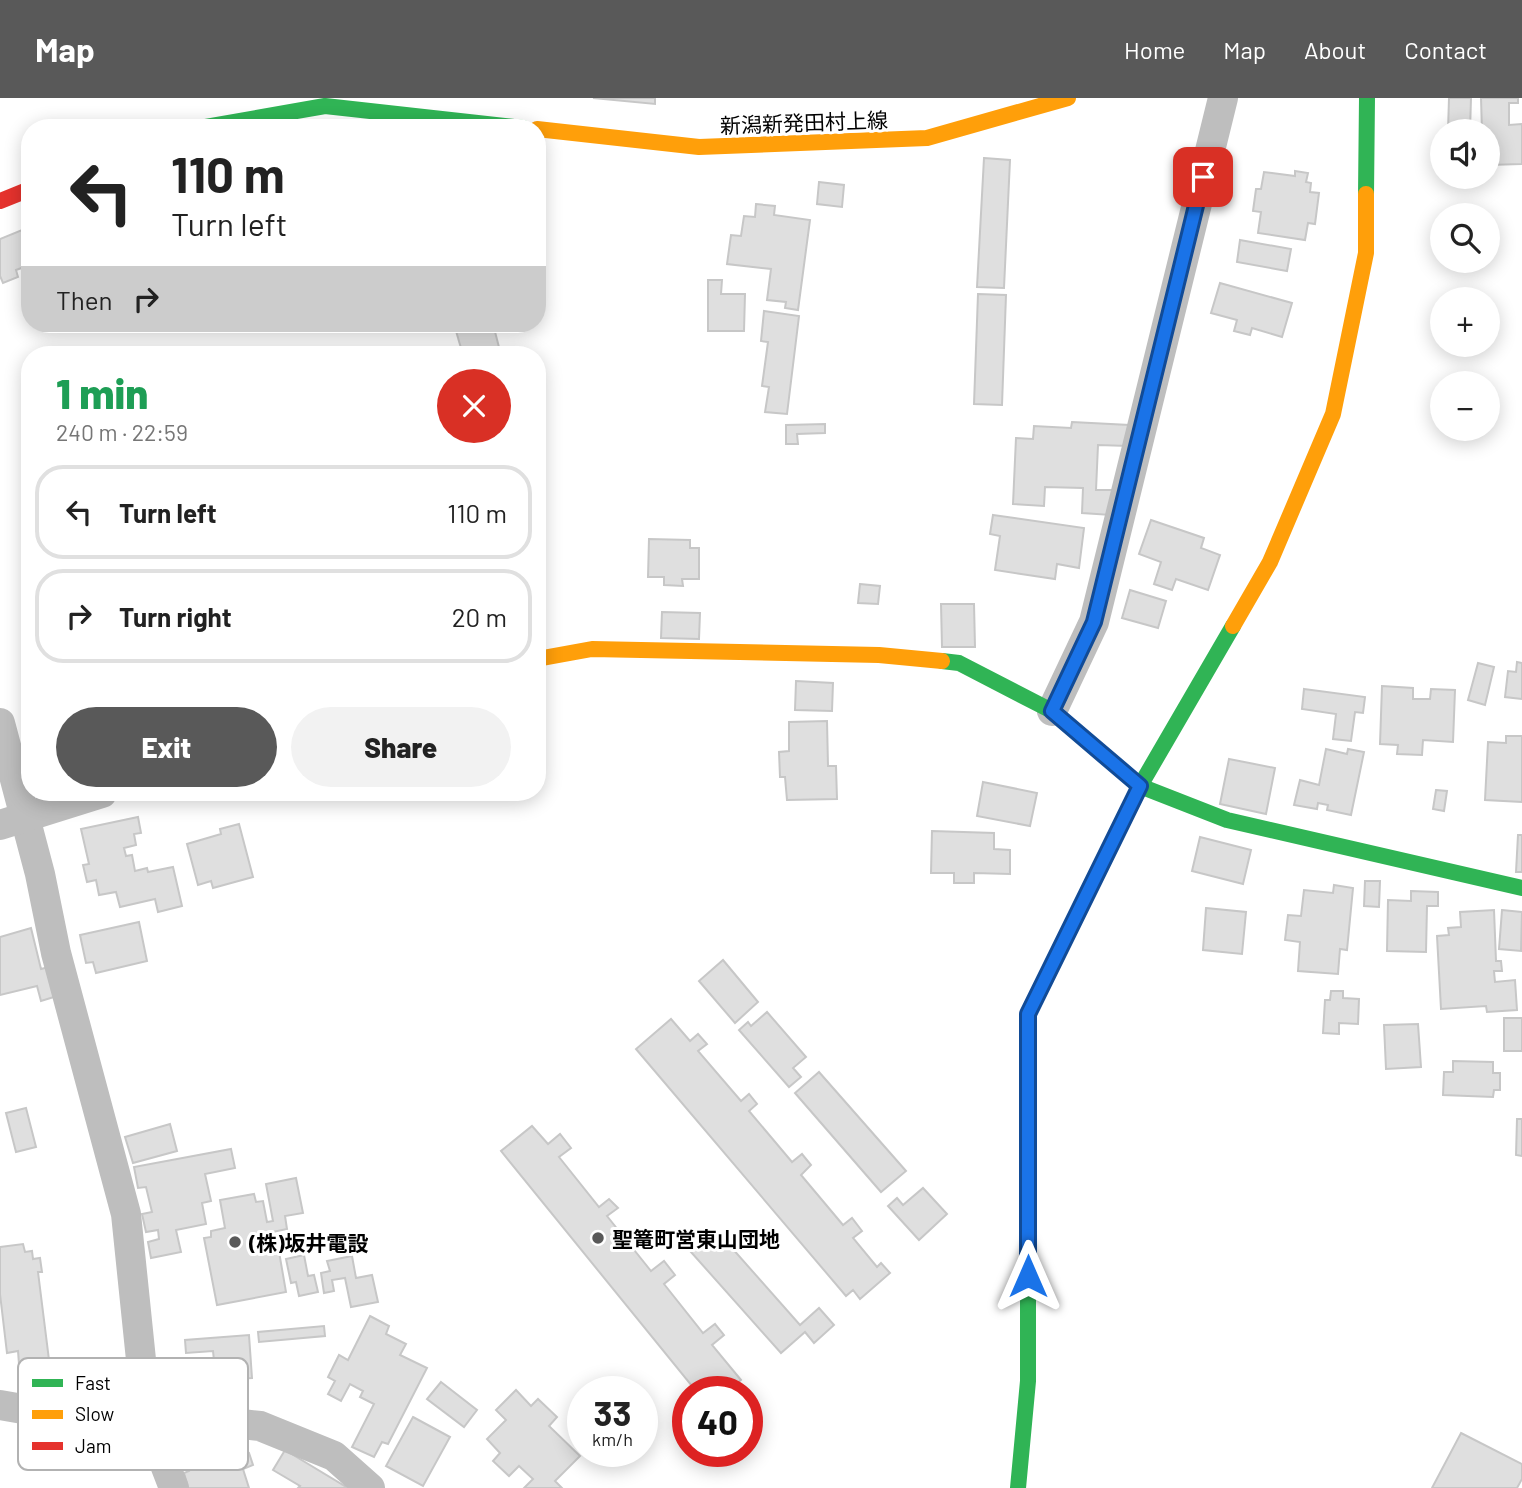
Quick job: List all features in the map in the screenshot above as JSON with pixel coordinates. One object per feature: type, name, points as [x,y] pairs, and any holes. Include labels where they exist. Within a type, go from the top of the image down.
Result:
[{"type":"street","name":"新潟新発田村上線","points":[[546,130],[699,147],[927,138],[1068,98]]},
{"type":"street","points":[[1052,711],[1094,622],[1223,98]]},
{"type":"street","points":[[1018,1488],[1028,1381],[1028,1014],[1140,786],[1270,562],[1333,414],[1366,253],[1367,98]]},
{"type":"street","points":[[251,119],[325,106],[442,119]]},
{"type":"street","points":[[0,201],[21,193]]},
{"type":"street","points":[[546,657],[592,649],[879,655],[959,663],[1052,711],[1140,786],[1227,820],[1522,888]]},
{"type":"street","points":[[0,723],[13,821],[56,953],[126,1214],[141,1358]]},
{"type":"street","points":[[13,821],[77,801]]},
{"type":"street","points":[[0,1405],[18,1408]]},
{"type":"street","points":[[248,1425],[260,1426],[334,1456],[370,1488]]},
{"type":"street","points":[[167,1470],[174,1488]]},
{"type":"building","points":[[593,98],[655,98],[655,104]]},
{"type":"building","points":[[1449,98],[1471,98],[1470,119],[1448,119]]},
{"type":"building","points":[[1481,98],[1518,98],[1518,103],[1509,103],[1509,125],[1522,124],[1522,164],[1500,165],[1500,119],[1482,119]]},
{"type":"building","points":[[984,158],[1010,160],[1004,288],[977,287]]},
{"type":"building","points":[[1295,171],[1308,173],[1306,182],[1311,183],[1310,192],[1319,193],[1315,224],[1308,223],[1305,240],[1258,233],[1261,212],[1253,211],[1256,189],[1261,189],[1264,172],[1295,176]]},
{"type":"building","points":[[819,182],[844,185],[842,207],[817,204]]},
{"type":"building","points":[[756,204],[775,206],[774,215],[810,220],[798,310],[785,308],[786,302],[767,300],[771,269],[727,264],[731,235],[741,236],[744,216],[755,217]]},
{"type":"building","points":[[21,230],[21,268],[16,270],[18,277],[3,283],[0,276],[0,239]]},
{"type":"building","points":[[1240,240],[1291,249],[1287,271],[1237,262]]},
{"type":"building","points":[[708,280],[722,280],[721,294],[745,294],[744,331],[708,331]]},
{"type":"building","points":[[1220,283],[1292,303],[1282,337],[1252,328],[1250,335],[1234,331],[1237,320],[1211,313]]},
{"type":"building","points":[[978,294],[1006,295],[1002,405],[974,404]]},
{"type":"building","points":[[764,311],[799,316],[787,414],[765,412],[769,387],[762,386],[768,342],[761,341]]},
{"type":"building","points":[[457,333],[495,333],[499,346],[460,346]]},
{"type":"building","points":[[1072,422],[1129,425],[1128,446],[1098,445],[1096,490],[1112,490],[1111,515],[1082,513],[1083,488],[1045,487],[1044,506],[1013,504],[1016,438],[1033,439],[1034,426],[1071,428]]},
{"type":"building","points":[[825,424],[825,433],[797,434],[798,444],[786,444],[786,425]]},
{"type":"building","points":[[993,515],[1084,528],[1079,568],[1057,564],[1055,579],[995,570],[1000,536],[990,534]]},
{"type":"building","points":[[1151,520],[1204,538],[1201,548],[1220,555],[1208,590],[1176,579],[1172,590],[1154,584],[1161,562],[1139,554]]},
{"type":"building","points":[[649,539],[690,540],[690,548],[699,548],[699,579],[682,579],[683,586],[664,585],[664,577],[648,577]]},
{"type":"building","points":[[860,584],[880,586],[878,604],[858,603]]},
{"type":"building","points":[[1130,590],[1166,601],[1158,628],[1122,618]]},
{"type":"building","points":[[941,604],[974,604],[975,647],[942,647]]},
{"type":"building","points":[[662,612],[700,613],[699,639],[661,638]]},
{"type":"building","points":[[1517,662],[1522,663],[1522,699],[1505,697],[1508,671],[1516,672]]},
{"type":"building","points":[[1478,663],[1494,667],[1485,705],[1468,700]]},
{"type":"building","points":[[796,681],[833,683],[832,711],[795,710]]},
{"type":"building","points":[[1382,686],[1413,688],[1413,699],[1430,699],[1431,689],[1455,690],[1453,742],[1423,740],[1422,755],[1397,754],[1398,745],[1380,744]]},
{"type":"building","points":[[1304,689],[1365,697],[1363,713],[1355,712],[1351,741],[1333,739],[1336,714],[1302,709]]},
{"type":"building","points":[[827,721],[828,766],[836,766],[837,799],[787,800],[785,777],[780,777],[779,752],[789,751],[789,722]]},
{"type":"building","points":[[1506,736],[1522,736],[1522,802],[1485,800],[1488,742],[1506,743]]},
{"type":"building","points":[[1326,749],[1347,754],[1348,749],[1364,752],[1351,815],[1327,810],[1328,805],[1318,803],[1317,809],[1294,805],[1300,780],[1319,785]]},
{"type":"building","points":[[1229,759],[1275,768],[1266,814],[1220,804]]},
{"type":"building","points":[[983,782],[1037,793],[1030,826],[977,816]]},
{"type":"building","points":[[1436,790],[1447,791],[1444,811],[1433,809]]},
{"type":"building","points":[[138,817],[141,833],[134,834],[136,845],[124,848],[126,856],[132,855],[135,871],[147,868],[148,872],[173,867],[182,906],[158,912],[155,899],[120,907],[116,892],[99,895],[96,880],[87,882],[83,865],[89,864],[81,829]]},
{"type":"building","points":[[239,824],[253,877],[213,888],[211,881],[198,885],[187,844],[221,834],[220,829]]},
{"type":"building","points":[[932,831],[994,833],[994,849],[1010,850],[1010,874],[974,873],[974,883],[954,883],[954,873],[931,873]]},
{"type":"building","points":[[1518,835],[1522,835],[1522,872],[1516,872]]},
{"type":"building","points":[[1200,837],[1251,850],[1243,884],[1192,871]]},
{"type":"building","points":[[1365,881],[1380,881],[1379,907],[1364,906]]},
{"type":"building","points":[[1334,885],[1353,888],[1347,950],[1340,949],[1338,974],[1298,971],[1300,942],[1285,940],[1288,915],[1301,916],[1304,890],[1333,893]]},
{"type":"building","points":[[1411,891],[1438,892],[1438,906],[1427,906],[1426,952],[1387,951],[1388,900],[1411,901]]},
{"type":"building","points":[[1206,908],[1246,912],[1242,954],[1203,950]]},
{"type":"building","points":[[1494,910],[1496,961],[1501,961],[1502,971],[1494,971],[1495,982],[1515,980],[1517,1010],[1487,1012],[1486,1006],[1441,1009],[1437,936],[1449,935],[1448,928],[1461,927],[1460,912]]},
{"type":"building","points":[[1502,910],[1522,912],[1521,951],[1499,949]]},
{"type":"building","points":[[139,922],[147,961],[96,973],[93,962],[86,963],[80,935]]},
{"type":"building","points":[[31,928],[41,969],[49,967],[57,996],[41,1001],[37,986],[0,995],[0,937]]},
{"type":"building","points":[[723,960],[758,1002],[735,1023],[699,981]]},
{"type":"building","points":[[1331,991],[1343,991],[1343,998],[1359,999],[1358,1024],[1339,1023],[1339,1034],[1323,1033],[1325,1000],[1330,1000]]},
{"type":"building","points":[[767,1012],[806,1057],[793,1068],[801,1077],[789,1087],[739,1030],[748,1022],[751,1026]]},
{"type":"building","points":[[1504,1018],[1522,1018],[1522,1051],[1504,1051]]},
{"type":"building","points":[[671,1019],[690,1041],[698,1034],[707,1044],[698,1051],[741,1101],[749,1094],[757,1104],[749,1111],[792,1162],[802,1154],[811,1165],[801,1175],[843,1225],[852,1218],[862,1231],[853,1238],[877,1267],[881,1263],[890,1273],[860,1299],[853,1290],[846,1296],[636,1049]]},
{"type":"building","points":[[1418,1024],[1421,1067],[1386,1069],[1384,1025]]},
{"type":"building","points":[[1453,1061],[1493,1062],[1493,1073],[1500,1073],[1500,1090],[1494,1090],[1493,1097],[1443,1095],[1444,1072],[1453,1072]]},
{"type":"building","points":[[819,1072],[906,1171],[881,1192],[795,1093]]},
{"type":"building","points":[[26,1108],[36,1147],[16,1152],[6,1113]]},
{"type":"building","points":[[1517,1119],[1522,1119],[1522,1156],[1516,1155]]},
{"type":"building","points":[[170,1124],[177,1151],[133,1163],[125,1137]]},
{"type":"building","name":"聖篭町営東山団地","points":[[532,1126],[548,1144],[560,1134],[571,1148],[559,1157],[599,1207],[609,1199],[618,1208],[607,1216],[651,1271],[664,1261],[675,1275],[664,1284],[703,1333],[715,1324],[724,1335],[712,1345],[738,1376],[684,1376],[501,1151]]},
{"type":"building","points":[[231,1149],[235,1168],[205,1174],[211,1201],[202,1203],[206,1224],[176,1230],[181,1252],[151,1258],[148,1242],[159,1239],[158,1230],[146,1232],[142,1214],[152,1212],[146,1187],[138,1188],[134,1167]]},
{"type":"building","name":"(株)坂井電設","points":[[296,1178],[303,1213],[285,1216],[287,1229],[263,1234],[266,1248],[278,1246],[286,1292],[217,1305],[204,1238],[211,1237],[211,1231],[225,1228],[220,1200],[254,1194],[256,1202],[263,1201],[267,1222],[273,1221],[266,1184]]},
{"type":"building","points":[[923,1188],[947,1214],[919,1240],[888,1206],[897,1198],[903,1205]]},
{"type":"building","points":[[716,1230],[800,1325],[819,1308],[834,1325],[814,1343],[805,1332],[781,1353],[691,1252]]},
{"type":"building","points":[[23,1244],[25,1252],[32,1251],[33,1259],[40,1258],[42,1272],[38,1272],[49,1358],[19,1358],[18,1351],[7,1353],[0,1294],[0,1247]]},
{"type":"building","points":[[304,1255],[308,1276],[314,1275],[318,1292],[299,1296],[296,1282],[291,1283],[286,1259]]},
{"type":"building","points":[[352,1256],[356,1278],[372,1275],[378,1302],[351,1307],[345,1278],[332,1280],[334,1291],[324,1293],[321,1273],[330,1271],[327,1261]]},
{"type":"building","points":[[370,1316],[389,1326],[386,1334],[406,1344],[400,1355],[427,1368],[388,1444],[382,1442],[374,1457],[352,1447],[374,1404],[360,1397],[363,1391],[350,1384],[341,1401],[328,1394],[335,1381],[328,1377],[339,1355],[348,1360]]},
{"type":"building","points":[[324,1326],[325,1336],[259,1342],[258,1332]]},
{"type":"building","points":[[249,1335],[252,1378],[248,1378],[248,1358],[214,1358],[213,1351],[186,1353],[185,1340]]},
{"type":"building","points":[[441,1382],[477,1410],[464,1427],[427,1399]]},
{"type":"building","points":[[516,1390],[531,1406],[538,1399],[557,1417],[549,1426],[567,1443],[569,1467],[555,1481],[562,1488],[524,1488],[533,1479],[519,1466],[509,1476],[493,1461],[500,1453],[487,1439],[506,1420],[496,1410]]},
{"type":"building","points":[[413,1417],[450,1437],[423,1486],[386,1466]]},
{"type":"building","points":[[1461,1433],[1522,1464],[1522,1479],[1517,1488],[1432,1488]]},
{"type":"building","points":[[285,1450],[348,1488],[298,1488],[300,1486],[273,1470]]},
{"type":"building","points":[[248,1453],[249,1453],[253,1465],[248,1467]]},
{"type":"building","points":[[243,1470],[249,1488],[188,1488],[184,1473]]},
{"type":"traffic: fast","points":[[1366,194],[1367,98]]},
{"type":"traffic: fast","points":[[251,119],[325,106],[442,119]]},
{"type":"traffic: fast","points":[[1018,1488],[1028,1381],[1028,1014],[1140,786],[1233,626]]},
{"type":"traffic: fast","points":[[942,661],[959,663],[1052,711],[1140,786],[1227,820],[1522,888]]},
{"type":"traffic: slow","points":[[546,130],[699,147],[927,138],[1068,98]]},
{"type":"traffic: slow","points":[[1233,626],[1270,562],[1333,414],[1366,253],[1366,194]]},
{"type":"traffic: slow","points":[[546,657],[592,649],[879,655],[942,661]]},
{"type":"traffic: jam","points":[[0,201],[21,193]]},
{"type":"place","name":"聖篭町営東山団地","points":[[598,1238]]},
{"type":"place","name":"(株)坂井電設","points":[[235,1242]]},
{"type":"route","points":[[1028,1276],[1028,1014],[1140,786],[1052,711],[1094,622],[1203,177]]}]
